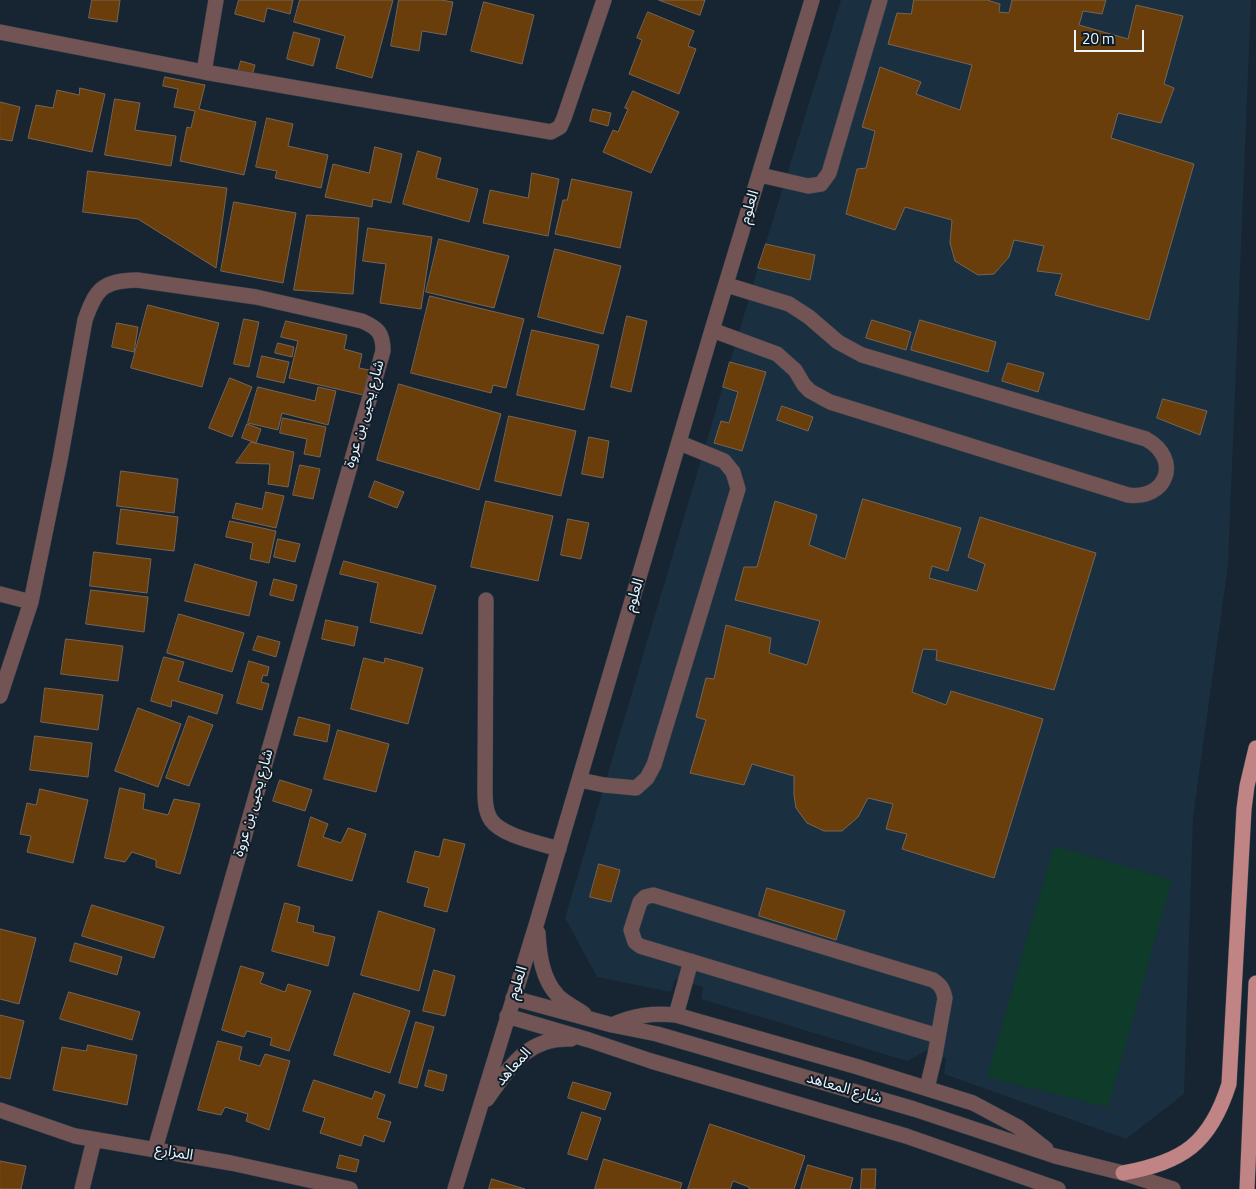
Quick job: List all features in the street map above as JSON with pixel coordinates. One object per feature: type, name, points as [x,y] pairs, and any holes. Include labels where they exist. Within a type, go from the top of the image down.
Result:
[{"type":"main road","points":[[1123,1173],[1164,1163],[1180,1155],[1194,1145],[1210,1128],[1222,1107],[1229,1084],[1244,809],[1256,748]]},
{"type":"main road","points":[[1248,1189],[1256,983]]},
{"type":"street","points":[[204,72],[216,0]]},
{"type":"street","points":[[0,32],[204,72],[551,132],[560,127],[564,118],[604,0]]},
{"type":"street","name":"العلوم","points":[[455,1189],[538,922],[712,330],[812,0]]},
{"type":"street","points":[[760,175],[808,186],[821,184],[829,173],[880,0]]},
{"type":"street","name":"شارع يحيى بن عروة","points":[[0,696],[31,602],[56,479],[84,320],[92,300],[102,288],[118,280],[137,280],[256,297],[362,321],[380,333],[383,340],[383,351],[155,1149]]},
{"type":"street","points":[[712,330],[777,354],[795,370],[810,391],[823,399],[840,405],[1128,495],[1139,496],[1150,493],[1159,486],[1165,476],[1164,454],[1156,445],[1146,439],[862,355],[838,342],[809,317],[789,304],[726,285]]},
{"type":"street","points":[[580,780],[604,785],[636,788],[647,778],[654,765],[738,489],[733,472],[724,461],[680,443]]},
{"type":"street","points":[[0,594],[31,602]]},
{"type":"street","points":[[486,600],[484,789],[490,819],[502,830],[559,849]]},
{"type":"street","points":[[927,1088],[938,1036],[944,998],[943,989],[940,984],[933,980],[654,895],[649,895],[642,899],[631,930],[634,942],[640,946],[938,1036]]},
{"type":"street","points":[[538,922],[539,954],[546,976],[558,996],[594,1020]]},
{"type":"street","points":[[676,1015],[691,961]]},
{"type":"street","name":"شارع المعاهد","points":[[513,998],[612,1025],[657,1034],[914,1109],[1055,1156],[1123,1173],[1173,1189]]},
{"type":"street","points":[[612,1025],[629,1017],[655,1014],[676,1015],[927,1088],[973,1103],[1018,1127],[1055,1156]]},
{"type":"street","name":"شارع المعاهد","points":[[508,1016],[651,1061],[906,1136],[1058,1189]]},
{"type":"street","name":"المعاهد","points":[[479,1110],[504,1074],[534,1045],[557,1038],[589,1040]]},
{"type":"street","name":"المزارع","points":[[0,1110],[58,1131],[94,1140],[231,1163],[350,1189]]},
{"type":"street","points":[[82,1189],[94,1140]]},
{"type":"shaded area","points":[[841,0],[1251,0],[1228,565],[1193,817],[1184,1094],[1126,1139],[944,1074],[946,1058],[926,1051],[907,1061],[701,999],[703,987],[675,979],[671,992],[597,977],[565,918],[758,268]]},
{"type":"green space","points":[[1054,846],[1172,880],[1108,1107],[987,1077]]},
{"type":"building","points":[[92,0],[120,0],[117,22],[89,18]]},
{"type":"building","points":[[239,0],[293,0],[290,14],[267,8],[264,22],[235,14]]},
{"type":"building","points":[[300,0],[393,0],[372,78],[336,68],[345,36],[294,22]]},
{"type":"building","points":[[399,0],[441,0],[453,2],[446,35],[422,31],[419,51],[391,46]]},
{"type":"building","points":[[659,0],[705,0],[700,15]]},
{"type":"building","points":[[914,0],[987,0],[1000,4],[999,12],[1009,13],[1012,0],[1106,0],[1102,14],[1083,11],[1079,25],[1128,39],[1136,5],[1183,16],[1164,84],[1174,88],[1161,123],[1118,113],[1111,138],[1194,164],[1149,320],[1055,295],[1062,274],[1037,271],[1044,246],[1014,240],[1009,257],[994,274],[978,275],[955,261],[950,243],[952,220],[905,207],[895,230],[846,214],[857,169],[866,168],[875,131],[862,127],[880,67],[921,82],[916,94],[960,110],[972,65],[888,44],[897,13],[911,14]]},
{"type":"building","points":[[484,2],[534,15],[522,64],[471,51]]},
{"type":"building","points":[[648,12],[694,31],[688,46],[696,49],[679,94],[629,74],[642,40],[637,38]]},
{"type":"building","points":[[294,32],[320,39],[313,66],[287,59]]},
{"type":"building","points":[[241,61],[255,65],[251,79],[237,76]]},
{"type":"building","points":[[165,77],[205,85],[199,109],[256,122],[244,175],[180,161],[187,127],[191,128],[195,111],[174,107],[178,89],[163,86]]},
{"type":"building","points":[[80,88],[105,94],[92,152],[28,138],[36,105],[53,108],[57,90],[79,95]]},
{"type":"building","points":[[633,91],[679,112],[651,173],[603,152],[613,130],[618,132],[628,109],[625,108]]},
{"type":"building","points":[[115,99],[140,103],[135,130],[176,136],[171,166],[105,155]]},
{"type":"building","points":[[0,102],[20,107],[12,141],[0,139]]},
{"type":"building","points":[[593,109],[611,113],[608,126],[590,121]]},
{"type":"building","points":[[267,118],[293,124],[288,146],[328,155],[321,188],[275,178],[277,171],[256,167]]},
{"type":"building","points":[[375,147],[402,154],[391,203],[373,199],[372,207],[325,197],[333,164],[369,173]]},
{"type":"building","points":[[418,151],[441,158],[436,178],[478,189],[469,222],[403,204]]},
{"type":"building","points":[[88,171],[227,188],[216,268],[138,219],[83,212]]},
{"type":"building","points":[[532,173],[559,179],[548,236],[483,223],[490,190],[528,198]]},
{"type":"building","points":[[572,179],[632,192],[620,248],[555,234],[563,200],[567,200]]},
{"type":"building","points":[[234,202],[296,213],[283,283],[221,271]]},
{"type":"building","points":[[307,215],[359,218],[353,294],[294,290]]},
{"type":"building","points":[[368,228],[432,237],[421,309],[380,303],[386,264],[363,261]]},
{"type":"building","points":[[439,239],[509,256],[494,308],[426,292]]},
{"type":"building","points":[[766,244],[815,255],[810,280],[758,268]]},
{"type":"building","points":[[555,249],[621,266],[603,334],[538,317]]},
{"type":"building","points":[[430,296],[524,319],[506,388],[493,385],[491,393],[411,373]]},
{"type":"building","points":[[148,305],[219,323],[202,387],[131,368]]},
{"type":"building","points":[[627,316],[647,321],[631,392],[611,387]]},
{"type":"building","points":[[244,319],[259,322],[249,367],[234,364]]},
{"type":"building","points":[[872,320],[911,332],[906,350],[866,338]]},
{"type":"building","points":[[920,320],[996,342],[988,372],[911,350]]},
{"type":"building","points":[[286,321],[347,335],[344,349],[362,354],[359,368],[369,370],[363,395],[289,378],[298,341],[281,337]]},
{"type":"building","points":[[117,323],[138,327],[134,352],[112,347]]},
{"type":"building","points":[[532,330],[599,345],[584,410],[517,395]]},
{"type":"building","points":[[278,343],[294,347],[292,357],[275,353]]},
{"type":"building","points":[[262,356],[289,362],[284,383],[257,377]]},
{"type":"building","points":[[730,362],[766,372],[742,451],[714,443],[721,421],[729,423],[738,392],[723,387]]},
{"type":"building","points":[[1008,363],[1044,373],[1038,392],[1002,381]]},
{"type":"building","points":[[230,378],[252,387],[232,437],[209,428]]},
{"type":"building","points":[[399,384],[501,414],[479,490],[377,460]]},
{"type":"building","points":[[258,387],[315,401],[318,387],[336,391],[328,425],[282,413],[278,430],[248,423]]},
{"type":"building","points":[[1163,399],[1207,411],[1200,435],[1157,418]]},
{"type":"building","points":[[782,406],[813,417],[808,431],[777,420]]},
{"type":"building","points":[[509,416],[576,431],[561,496],[495,481]]},
{"type":"building","points":[[283,418],[326,427],[320,457],[304,454],[307,439],[280,433]]},
{"type":"building","points":[[247,424],[261,429],[256,443],[242,438]]},
{"type":"building","points":[[589,437],[609,441],[603,478],[582,474]]},
{"type":"building","points":[[251,442],[294,452],[288,487],[268,484],[270,464],[236,463]]},
{"type":"building","points":[[300,465],[320,469],[313,499],[293,495]]},
{"type":"building","points":[[121,471],[178,479],[174,513],[117,506]]},
{"type":"building","points":[[375,481],[404,492],[397,508],[369,497]]},
{"type":"building","points":[[266,492],[284,496],[276,528],[232,518],[236,503],[262,509]]},
{"type":"building","points":[[863,499],[961,528],[948,571],[932,566],[929,578],[977,591],[985,564],[968,557],[980,517],[1096,553],[1054,690],[936,660],[937,650],[923,649],[912,692],[946,705],[951,691],[1043,719],[994,878],[902,849],[907,834],[886,829],[893,804],[868,798],[858,817],[842,831],[824,831],[807,823],[796,808],[794,776],[752,764],[744,785],[690,773],[706,720],[696,717],[706,678],[714,679],[726,625],[771,638],[769,653],[807,665],[820,621],[735,600],[744,567],[757,567],[775,501],[817,515],[809,545],[845,559]]},
{"type":"building","points":[[486,501],[553,516],[538,581],[471,567]]},
{"type":"building","points":[[121,509],[178,517],[174,551],[117,544]]},
{"type":"building","points":[[568,519],[589,523],[581,559],[561,555]]},
{"type":"building","points":[[230,521],[276,531],[269,563],[250,559],[253,543],[226,537]]},
{"type":"building","points":[[278,539],[300,544],[295,562],[274,557]]},
{"type":"building","points":[[94,552],[151,559],[147,593],[90,586]]},
{"type":"building","points":[[344,561],[436,586],[422,634],[370,622],[378,583],[340,574]]},
{"type":"building","points":[[195,564],[257,582],[249,616],[185,601]]},
{"type":"building","points":[[274,579],[297,585],[293,601],[270,595]]},
{"type":"building","points":[[91,590],[148,597],[144,632],[86,624]]},
{"type":"building","points":[[179,614],[244,633],[232,672],[167,653]]},
{"type":"building","points":[[326,620],[358,627],[354,646],[322,639]]},
{"type":"building","points":[[258,636],[280,642],[276,657],[253,650]]},
{"type":"building","points":[[66,639],[123,646],[118,681],[61,674]]},
{"type":"building","points":[[164,657],[184,662],[178,681],[223,695],[217,714],[172,700],[171,707],[151,701]]},
{"type":"building","points":[[364,658],[384,663],[385,658],[423,668],[408,724],[351,709]]},
{"type":"building","points":[[249,661],[269,667],[267,676],[263,675],[261,682],[269,684],[262,710],[237,703]]},
{"type":"building","points":[[45,688],[103,695],[98,730],[41,722]]},
{"type":"building","points":[[138,708],[181,724],[158,787],[115,771]]},
{"type":"building","points":[[189,716],[213,725],[189,786],[166,778]]},
{"type":"building","points":[[299,717],[330,725],[327,742],[294,735]]},
{"type":"building","points":[[338,730],[389,744],[376,792],[324,779]]},
{"type":"building","points":[[35,736],[92,743],[88,777],[30,770]]},
{"type":"building","points":[[280,780],[312,790],[305,811],[273,801]]},
{"type":"building","points":[[120,788],[145,794],[143,809],[168,815],[174,799],[200,804],[180,874],[156,867],[156,860],[132,852],[125,862],[105,858]]},
{"type":"building","points":[[40,789],[88,800],[73,863],[27,852],[31,836],[20,834],[27,803],[36,805]]},
{"type":"building","points":[[311,817],[328,824],[323,837],[341,843],[348,828],[366,834],[352,881],[298,866]]},
{"type":"building","points":[[444,839],[465,844],[447,912],[424,906],[429,888],[407,882],[415,851],[439,857]]},
{"type":"building","points":[[599,864],[620,870],[611,902],[590,897]]},
{"type":"building","points":[[767,888],[845,911],[836,940],[759,916]]},
{"type":"building","points":[[285,903],[300,907],[297,922],[314,926],[313,932],[335,937],[328,966],[272,951]]},
{"type":"building","points":[[92,905],[164,927],[154,958],[82,936]]},
{"type":"building","points":[[379,911],[435,929],[419,991],[361,975]]},
{"type":"building","points":[[0,929],[36,938],[19,1004],[0,999]]},
{"type":"building","points":[[75,943],[122,957],[117,975],[70,961]]},
{"type":"building","points":[[241,966],[264,973],[260,983],[285,992],[288,984],[311,991],[289,1051],[270,1045],[272,1038],[247,1031],[244,1037],[222,1030]]},
{"type":"building","points":[[434,970],[455,976],[445,1016],[423,1011]]},
{"type":"building","points":[[69,992],[140,1012],[132,1040],[60,1019]]},
{"type":"building","points":[[354,993],[410,1011],[390,1073],[334,1055]]},
{"type":"building","points":[[0,1015],[24,1021],[10,1079],[0,1077]]},
{"type":"building","points":[[416,1022],[434,1027],[417,1088],[399,1083]]},
{"type":"building","points":[[218,1041],[242,1047],[239,1060],[260,1066],[265,1054],[290,1061],[269,1130],[246,1121],[248,1114],[225,1107],[221,1115],[198,1110]]},
{"type":"building","points":[[88,1045],[137,1055],[127,1105],[53,1090],[62,1047],[86,1051]]},
{"type":"building","points":[[429,1070],[447,1075],[443,1091],[425,1086]]},
{"type":"building","points":[[314,1080],[372,1099],[375,1091],[385,1095],[377,1118],[391,1122],[384,1142],[364,1135],[361,1146],[320,1133],[325,1118],[303,1111]]},
{"type":"building","points":[[573,1082],[611,1093],[605,1110],[568,1098]]},
{"type":"building","points":[[582,1112],[601,1118],[587,1160],[568,1154]]},
{"type":"building","points":[[710,1124],[805,1156],[794,1189],[749,1189],[749,1187],[733,1181],[730,1189],[688,1189]]},
{"type":"building","points":[[340,1155],[359,1160],[356,1172],[337,1168]]},
{"type":"building","points":[[604,1159],[682,1183],[680,1189],[595,1189]]},
{"type":"building","points":[[0,1161],[26,1166],[21,1189],[0,1189]]},
{"type":"building","points":[[808,1165],[853,1178],[850,1189],[801,1189]]},
{"type":"building","points":[[862,1169],[876,1169],[875,1189],[861,1189]]},
{"type":"building","points":[[492,1179],[525,1189],[489,1189]]}]
